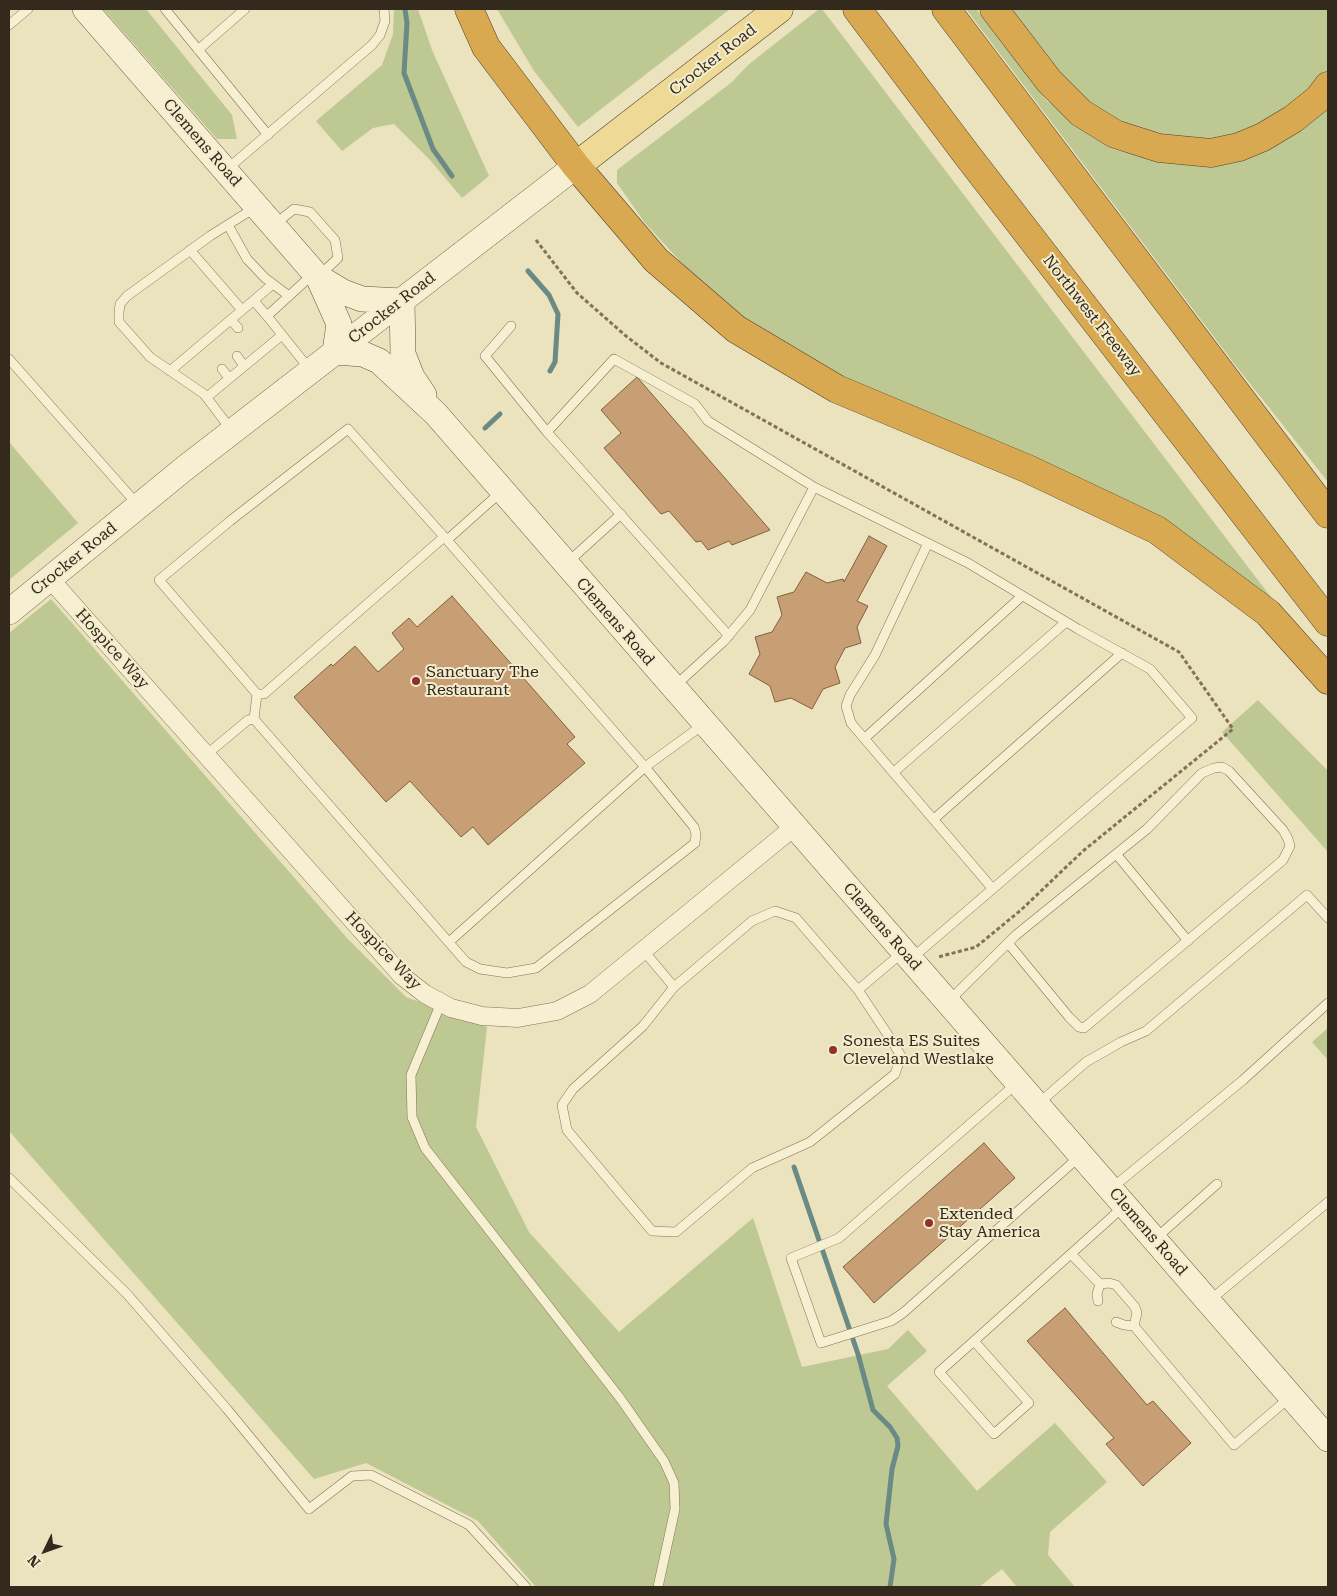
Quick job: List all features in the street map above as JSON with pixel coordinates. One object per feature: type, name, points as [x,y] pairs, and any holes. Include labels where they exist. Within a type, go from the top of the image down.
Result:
[{"type":"highway","points":[[469,9],[486,47],[576,166],[656,260],[736,329],[837,389],[1028,469],[1157,530],[1268,612],[1328,680]]},
{"type":"highway","name":"Northwest Freeway","points":[[857,9],[967,155],[1328,622]]},
{"type":"highway","points":[[946,9],[1328,514]]},
{"type":"highway","points":[[994,9],[1049,81],[1081,113],[1115,134],[1159,148],[1211,153],[1239,147],[1263,137],[1293,119],[1318,99],[1328,86]]},
{"type":"main road","name":"Crocker Road","points":[[576,166],[779,9]]},
{"type":"street","name":"Clemens Road","points":[[85,9],[316,275],[339,324],[335,352],[363,354],[380,361],[436,414],[565,565],[1328,1439]]},
{"type":"street","name":"Crocker Road","points":[[9,612],[232,431],[576,166]]},
{"type":"street","name":"Clemens Road","points":[[316,275],[343,292],[362,299],[402,300],[404,354],[406,361],[412,377],[436,414]]},
{"type":"street","name":"Hospice Way","points":[[50,579],[402,976],[425,994],[451,1008],[482,1016],[518,1018],[557,1011],[590,994],[794,827]]},
{"type":"lane","points":[[9,23],[28,9]]},
{"type":"lane","points":[[165,9],[268,135]]},
{"type":"lane","points":[[198,50],[246,9]]},
{"type":"lane","points":[[226,171],[372,45],[380,35],[385,21],[384,9]]},
{"type":"lane","points":[[232,431],[206,397],[150,357],[119,322],[119,312],[120,304],[127,296],[190,250],[257,206]]},
{"type":"lane","points":[[267,316],[289,296],[338,258],[335,240],[310,212],[294,209],[273,226]]},
{"type":"lane","points":[[228,225],[248,265],[289,296]]},
{"type":"lane","points":[[232,251],[239,244]]},
{"type":"lane","points":[[190,250],[212,269],[242,310]]},
{"type":"lane","points":[[170,371],[204,348],[219,335],[231,320],[273,284]]},
{"type":"lane","points":[[254,301],[311,371]]},
{"type":"lane","points":[[231,320],[238,328]]},
{"type":"lane","points":[[511,326],[485,356],[547,432],[729,636]]},
{"type":"lane","points":[[206,397],[282,335]]},
{"type":"lane","points":[[252,346],[259,354]]},
{"type":"lane","points":[[237,356],[244,366]]},
{"type":"lane","points":[[9,359],[139,506]]},
{"type":"lane","points":[[547,432],[614,359],[695,404],[708,421],[814,487],[968,563],[1066,622],[1150,668],[1192,718],[992,888],[907,956],[858,990]]},
{"type":"lane","points":[[222,369],[229,378]]},
{"type":"lane","points":[[348,429],[645,767],[694,827],[696,834],[695,843],[536,968],[507,973],[480,969],[466,962],[254,719],[256,694],[158,580],[348,429]]},
{"type":"lane","points":[[673,688],[729,636],[750,610],[814,487]]},
{"type":"lane","points":[[256,694],[264,694],[502,491]]},
{"type":"lane","points":[[565,565],[621,514]]},
{"type":"lane","points":[[928,543],[875,655],[850,695],[846,706],[852,723],[992,888]]},
{"type":"lane","points":[[865,738],[1022,596]]},
{"type":"lane","points":[[894,772],[1066,622]]},
{"type":"lane","points":[[934,819],[1122,653]]},
{"type":"lane","points":[[206,756],[248,720],[254,719]]},
{"type":"lane","points":[[449,942],[645,767],[704,724]]},
{"type":"lane","points":[[948,1003],[1008,943],[1147,829],[1202,773],[1222,767],[1229,771],[1283,830],[1288,839],[1290,846],[1283,860],[1084,1028],[1079,1027],[1070,1017],[1008,943]]},
{"type":"lane","points":[[1117,855],[1188,941]]},
{"type":"lane","points":[[1037,1105],[1086,1062],[1121,1042],[1146,1031],[1307,894],[1328,918]]},
{"type":"lane","points":[[775,911],[796,918],[858,990],[900,1056],[895,1074],[810,1142],[752,1168],[676,1232],[652,1231],[567,1130],[562,1105],[573,1089],[643,1026],[674,986],[752,921],[775,911]]},
{"type":"lane","points":[[644,950],[674,986]]},
{"type":"lane","points":[[442,1003],[411,1076],[412,1117],[425,1148],[620,1398],[664,1460],[674,1482],[675,1509],[658,1587]]},
{"type":"lane","points":[[974,1340],[1029,1403],[994,1434],[940,1372],[974,1340],[1071,1254],[1118,1197],[1242,1080],[1328,1003]]},
{"type":"lane","points":[[1018,1083],[839,1238],[791,1258],[822,1343],[891,1321],[903,1313],[1081,1155]]},
{"type":"lane","points":[[9,1178],[126,1294],[227,1409],[309,1509],[352,1476],[371,1474],[469,1525],[526,1587]]},
{"type":"lane","points":[[1154,1239],[1217,1184]]},
{"type":"lane","points":[[1209,1301],[1328,1202]]},
{"type":"lane","points":[[1071,1254],[1100,1284]]},
{"type":"lane","points":[[1098,1301],[1096,1294],[1100,1284]]},
{"type":"lane","points":[[1100,1284],[1116,1285],[1135,1307],[1137,1313],[1134,1326]]},
{"type":"lane","points":[[1116,1322],[1134,1326],[1234,1446],[1291,1397]]},
{"type":"path","points":[[536,240],[577,293],[626,336],[661,363],[1179,652],[1233,729],[1083,851],[1022,910],[976,947],[938,957]]},
{"type":"green space","points":[[103,9],[146,9],[232,115],[237,139],[217,139]]},
{"type":"green space","points":[[394,9],[418,9],[432,50],[489,176],[462,198],[430,160],[394,124],[373,128],[342,151],[316,121],[382,65],[393,34]]},
{"type":"green space","points":[[497,9],[730,9],[578,127],[534,71]]},
{"type":"green space","points":[[819,9],[822,9],[1277,605],[1245,581],[804,364],[713,297],[645,223],[617,183],[617,170],[732,82],[748,65]]},
{"type":"green space","points":[[966,9],[976,9],[1047,101],[1112,149],[1148,158],[1190,164],[1328,102],[1328,482],[1236,366]]},
{"type":"green space","points":[[1005,9],[1328,9],[1328,71],[1302,102],[1228,140],[1140,136],[1091,110]]},
{"type":"green space","points":[[9,442],[78,523],[9,580]]},
{"type":"green space","points":[[51,599],[347,938],[406,997],[487,1027],[476,1127],[529,1232],[619,1332],[753,1218],[802,1367],[888,1349],[908,1330],[927,1351],[887,1386],[977,1491],[1055,1423],[1107,1482],[1050,1532],[1048,1555],[1075,1587],[1017,1587],[1002,1569],[979,1587],[536,1587],[478,1521],[366,1463],[314,1479],[9,1131],[9,633]]},
{"type":"green space","points":[[1258,700],[1328,771],[1328,852],[1222,732]]},
{"type":"green space","points":[[1328,1028],[1328,1060],[1312,1042]]},
{"type":"building","points":[[637,377],[770,530],[732,545],[729,541],[708,550],[701,541],[696,542],[669,511],[661,514],[604,448],[621,433],[601,410]]},
{"type":"building","points":[[869,536],[887,546],[857,601],[868,606],[857,627],[861,643],[845,648],[835,667],[840,683],[823,689],[812,709],[791,698],[775,702],[770,686],[749,674],[760,654],[755,637],[772,632],[782,615],[777,597],[794,592],[806,572],[827,583],[843,579],[844,582]]},
{"type":"building","points":[[452,596],[575,737],[567,744],[585,763],[488,845],[473,827],[461,837],[410,781],[386,802],[294,697],[331,664],[333,666],[355,646],[378,672],[404,649],[392,633],[409,618],[417,627]]},
{"type":"building","name":"Extended Stay America","points":[[984,1143],[1015,1178],[874,1303],[843,1267]]},
{"type":"building","points":[[1065,1308],[1147,1405],[1153,1401],[1191,1443],[1143,1486],[1106,1444],[1114,1438],[1027,1341]]},
{"type":"waterway","points":[[405,9],[407,23],[404,73],[433,149],[452,176]]},
{"type":"waterway","points":[[528,271],[549,295],[558,314],[555,362],[550,371]]},
{"type":"waterway","points":[[485,428],[500,414]]},
{"type":"waterway","points":[[794,1167],[858,1354],[873,1410],[890,1427],[897,1438],[898,1446],[892,1469],[886,1524],[894,1559],[890,1587]]},
{"type":"place","name":"Sanctuary The Restaurant","points":[[416,681]]},
{"type":"place","name":"Sonesta ES Suites Cleveland Westlake","points":[[833,1050]]},
{"type":"place","name":"Extended Stay America","points":[[929,1223]]}]
